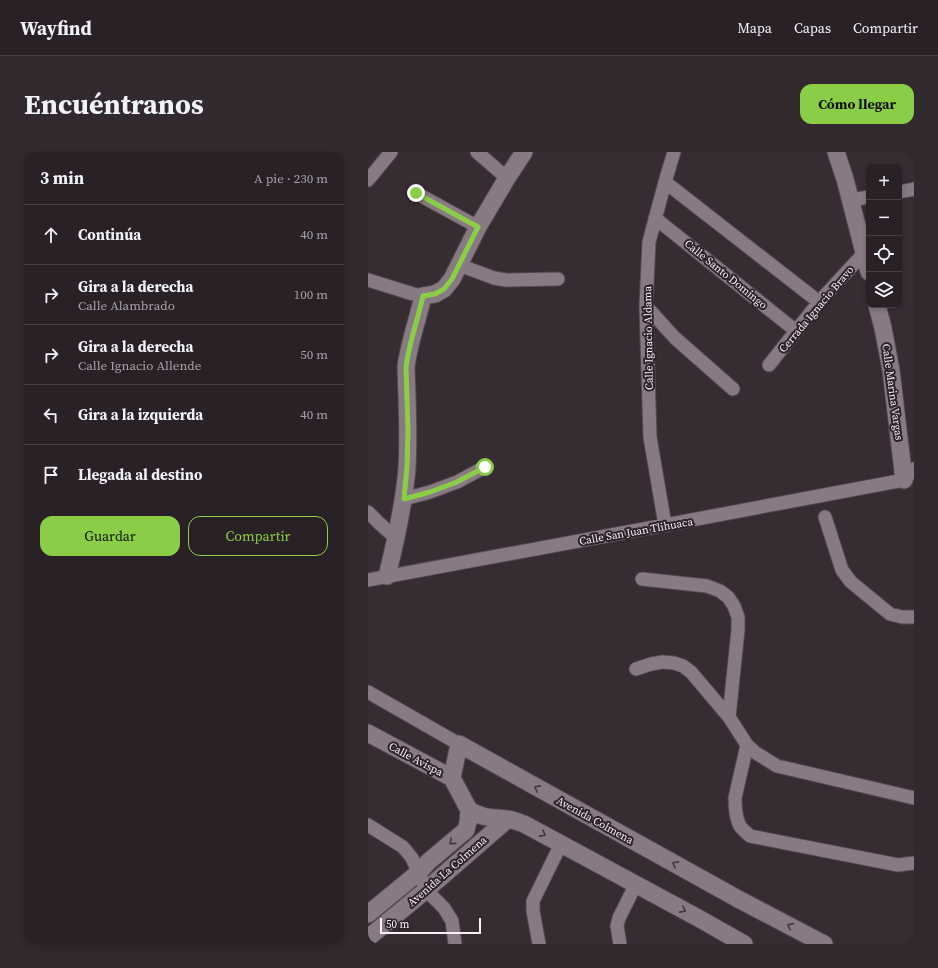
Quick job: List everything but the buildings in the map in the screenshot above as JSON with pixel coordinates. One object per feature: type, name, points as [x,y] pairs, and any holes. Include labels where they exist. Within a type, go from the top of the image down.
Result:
[{"type":"street","points":[[368,180],[391,152]]},
{"type":"street","points":[[477,152],[507,178]]},
{"type":"street","points":[[368,280],[423,296],[435,294],[444,289],[452,279],[478,227],[524,152]]},
{"type":"street","name":"Calle Ignacio Aldama","points":[[666,525],[650,437],[646,306],[648,242],[674,152]]},
{"type":"street","points":[[836,152],[851,200],[866,261]]},
{"type":"street","points":[[665,182],[820,302]]},
{"type":"street","points":[[902,191],[914,189]]},
{"type":"street","points":[[416,193],[478,227]]},
{"type":"street","points":[[851,200],[866,198]]},
{"type":"street","name":"Calle Santo Domingo","points":[[655,218],[796,331]]},
{"type":"street","name":"Cerrada Ignacio Bravo","points":[[769,365],[820,302],[864,253]]},
{"type":"street","points":[[459,265],[494,278],[506,280],[558,279]]},
{"type":"street","points":[[387,576],[404,499],[407,467],[407,356],[423,296]]},
{"type":"street","points":[[646,306],[675,338],[733,389]]},
{"type":"street","name":"Calle Marina Vargas","points":[[878,308],[891,370],[909,475]]},
{"type":"street","points":[[404,499],[430,492],[457,482],[485,467]]},
{"type":"street","name":"Calle San Juan Tlihuaca","points":[[368,580],[666,525],[909,475]]},
{"type":"street","points":[[368,512],[396,538]]},
{"type":"street","points":[[825,518],[842,570],[851,582],[890,614],[902,618],[914,617]]},
{"type":"street","points":[[642,579],[707,586],[720,591],[728,597],[734,606],[738,618],[738,630],[729,717]]},
{"type":"street","points":[[636,669],[663,662],[683,666],[691,672],[729,717],[747,745],[756,753],[777,766],[914,798]]},
{"type":"street","name":"Avenida Colmena","points":[[368,692],[740,900],[824,944]]},
{"type":"street","name":"Calle Avispa","points":[[368,733],[452,778],[469,810]]},
{"type":"street","points":[[452,778],[459,744]]},
{"type":"street","points":[[747,745],[735,798],[735,807],[739,824],[750,836],[898,866],[914,863]]},
{"type":"street","points":[[469,810],[479,816],[508,819],[524,824],[744,944]]},
{"type":"street","name":"Avenida La Colmena","points":[[368,914],[419,872],[428,862],[466,830],[469,810]]},
{"type":"street","name":"Avenida La Colmena","points":[[368,938],[508,819]]},
{"type":"street","points":[[368,825],[403,847],[412,858],[426,890],[444,908],[452,921],[455,944]]},
{"type":"street","points":[[539,944],[533,911],[533,901],[561,844]]},
{"type":"street","points":[[620,944],[617,926],[619,918],[636,884]]},
{"type":"route","points":[[416,193],[478,227],[452,279],[444,289],[435,294],[423,296],[407,356],[408,430],[404,499],[430,492],[457,482],[485,467]]}]
